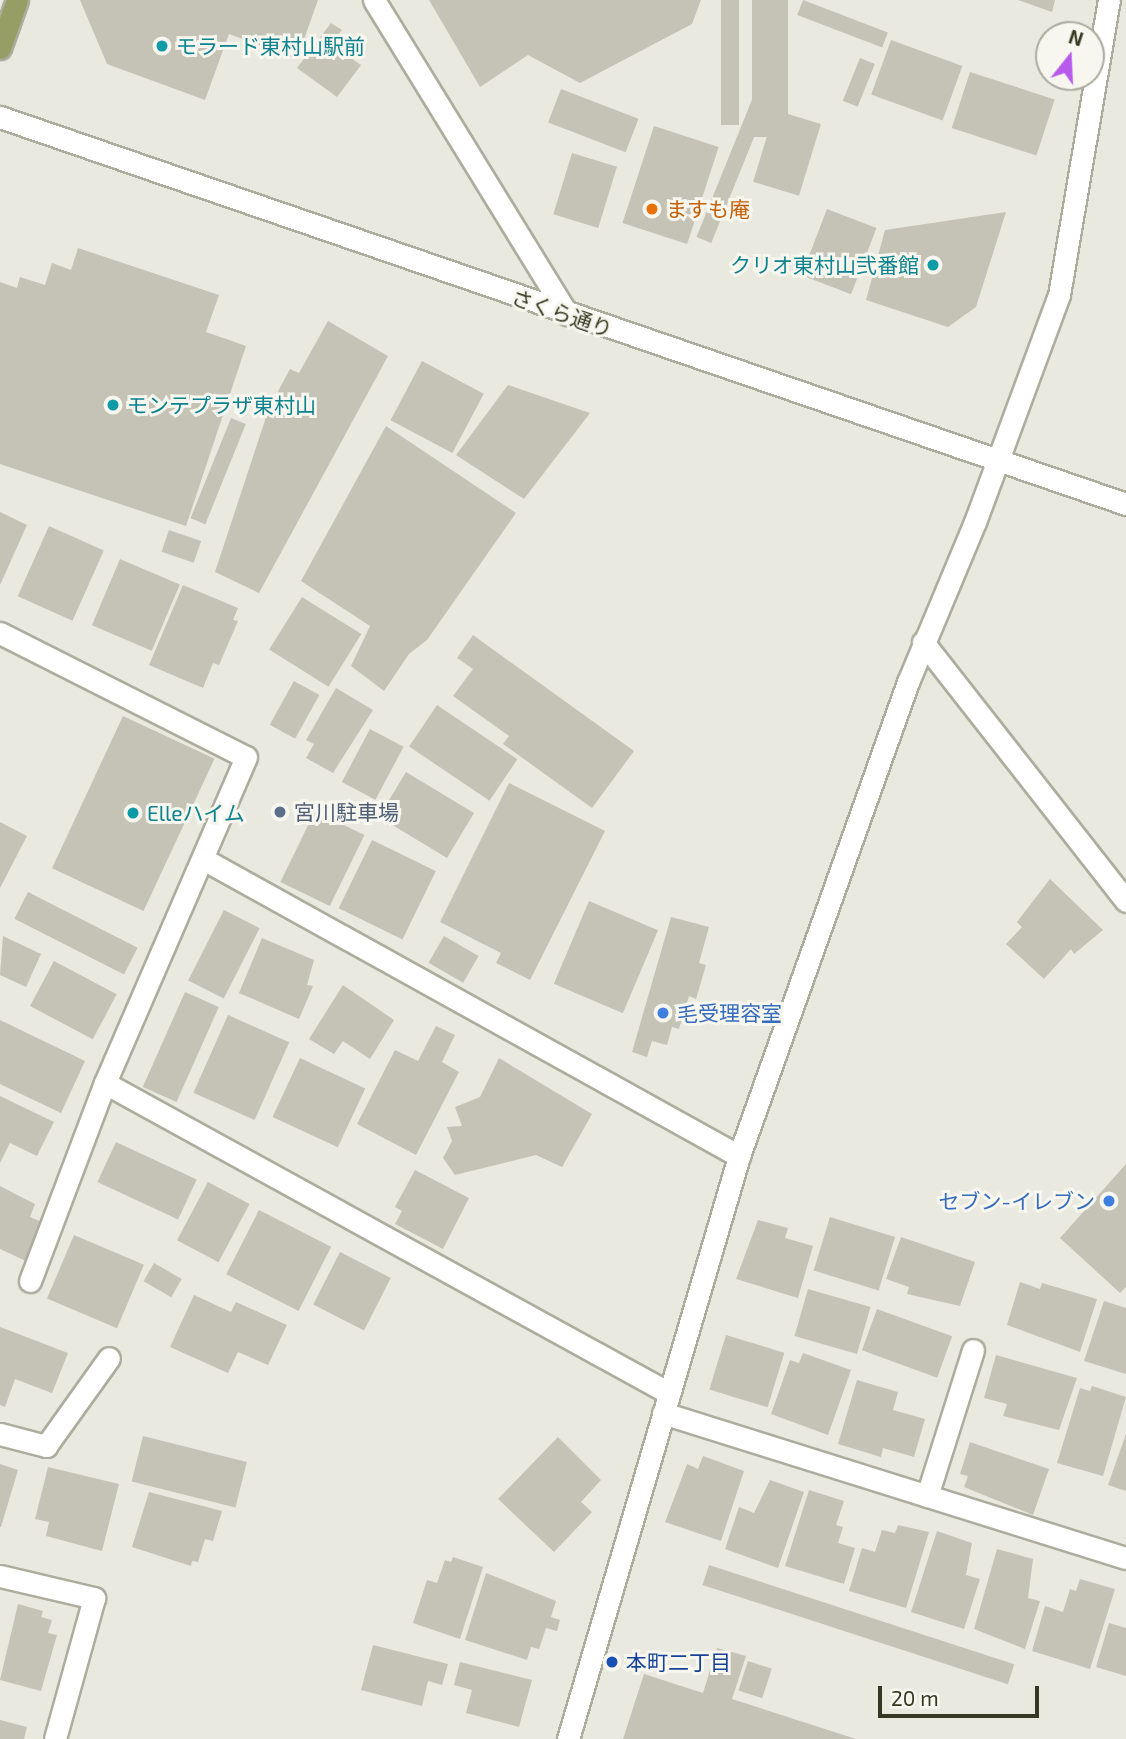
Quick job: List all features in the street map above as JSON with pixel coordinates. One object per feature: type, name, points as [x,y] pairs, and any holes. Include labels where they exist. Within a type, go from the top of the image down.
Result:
[{"type":"main road","points":[[0,48],[17,0]]},
{"type":"street","points":[[374,0],[567,314]]},
{"type":"street","points":[[568,1739],[739,1156],[923,642],[997,461],[1059,295],[1109,0]]},
{"type":"street","name":"さくら通り","points":[[0,117],[1126,504]]},
{"type":"street","points":[[0,633],[246,757],[205,860],[105,1083],[30,1281]]},
{"type":"street","points":[[923,642],[1126,901]]},
{"type":"street","points":[[205,860],[739,1156]]},
{"type":"street","points":[[105,1083],[666,1403],[927,1496],[1126,1558]]},
{"type":"street","points":[[927,1496],[973,1350]]},
{"type":"street","points":[[0,1434],[46,1446],[109,1358]]},
{"type":"street","points":[[0,1576],[94,1598],[55,1739]]},
{"type":"building","name":"モラード東村山駅前","points":[[80,0],[318,0],[297,59],[229,34],[205,100],[107,64]]},
{"type":"building","points":[[429,0],[701,0],[692,24],[580,83],[528,55],[480,87]]},
{"type":"building","points":[[721,0],[739,0],[739,125],[721,125]]},
{"type":"building","points":[[752,0],[788,0],[788,137],[752,137]]},
{"type":"building","points":[[803,0],[888,33],[882,48],[797,15]]},
{"type":"building","points":[[1018,0],[1055,0],[1052,12]]},
{"type":"building","points":[[331,23],[342,30],[331,44],[361,65],[337,97],[297,68]]},
{"type":"building","points":[[891,40],[962,66],[943,120],[871,95]]},
{"type":"building","points":[[860,58],[875,64],[858,107],[843,101]]},
{"type":"building","points":[[768,60],[783,66],[711,243],[696,237]]},
{"type":"building","points":[[970,72],[1055,100],[1036,156],[952,128]]},
{"type":"building","points":[[561,89],[638,119],[626,152],[548,123]]},
{"type":"building","points":[[775,110],[821,124],[799,196],[753,182]]},
{"type":"building","points":[[654,126],[719,147],[687,244],[622,223]]},
{"type":"building","points":[[572,153],[617,167],[598,228],[553,214]]},
{"type":"building","points":[[827,209],[876,228],[851,294],[802,275]]},
{"type":"building","name":"クリオ東村山弐番館","points":[[1006,212],[976,307],[948,327],[866,300],[885,230]]},
{"type":"building","name":"モンテプラザ東村山","points":[[78,248],[219,295],[206,332],[246,346],[186,526],[0,464],[0,282],[17,288],[20,277],[45,285],[52,263],[71,270]]},
{"type":"building","points":[[328,321],[388,356],[259,593],[215,572],[269,408],[290,369],[299,373]]},
{"type":"building","points":[[422,361],[484,394],[452,453],[391,420]]},
{"type":"building","points":[[508,385],[590,413],[524,499],[456,455]]},
{"type":"building","points":[[231,418],[246,424],[205,524],[191,518]]},
{"type":"building","points":[[386,426],[516,513],[427,640],[409,654],[384,691],[351,666],[370,626],[301,581]]},
{"type":"building","points":[[0,512],[27,525],[0,585]]},
{"type":"building","points":[[49,526],[104,550],[72,621],[18,596]]},
{"type":"building","points":[[169,530],[201,541],[194,563],[162,552]]},
{"type":"building","points":[[120,559],[180,584],[152,651],[92,625]]},
{"type":"building","points":[[183,585],[238,608],[233,620],[238,621],[219,665],[213,663],[203,688],[149,665]]},
{"type":"building","points":[[302,597],[361,634],[329,687],[269,650]]},
{"type":"building","points":[[473,635],[634,751],[592,808],[503,744],[509,736],[453,696],[473,669],[457,658]]},
{"type":"building","points":[[294,681],[319,695],[295,739],[270,725]]},
{"type":"building","points":[[336,688],[373,710],[333,773],[306,758],[314,744],[306,740]]},
{"type":"building","points":[[437,705],[517,759],[489,801],[409,746]]},
{"type":"building","name":"Elleハイム","points":[[123,716],[215,759],[144,911],[52,868]]},
{"type":"building","points":[[370,729],[404,747],[375,800],[342,782]]},
{"type":"building","points":[[406,772],[474,813],[447,858],[394,826],[399,819],[383,810]]},
{"type":"building","points":[[509,783],[605,831],[530,980],[496,963],[501,953],[440,922]]},
{"type":"building","points":[[315,811],[364,835],[330,906],[280,882]]},
{"type":"building","points":[[0,822],[27,836],[0,888]]},
{"type":"building","points":[[372,840],[436,871],[402,939],[339,908]]},
{"type":"building","points":[[1050,879],[1103,930],[1074,954],[1071,949],[1044,979],[1006,944],[1022,927],[1017,922]]},
{"type":"building","points":[[28,892],[138,948],[124,975],[14,919]]},
{"type":"building","points":[[589,901],[658,930],[623,1013],[554,984]]},
{"type":"building","points":[[224,910],[260,928],[224,999],[188,980]]},
{"type":"building","points":[[671,917],[709,927],[699,963],[706,965],[696,999],[689,996],[679,1029],[672,1027],[667,1045],[652,1041],[647,1057],[632,1052]]},
{"type":"building","points":[[3,936],[41,954],[26,987],[0,975]]},
{"type":"building","points":[[444,936],[479,956],[463,983],[429,963]]},
{"type":"building","points":[[262,938],[314,960],[307,985],[313,986],[299,1019],[239,993]]},
{"type":"building","points":[[54,961],[117,994],[93,1039],[30,1006]]},
{"type":"building","points":[[343,985],[394,1020],[370,1059],[343,1041],[334,1054],[309,1039]]},
{"type":"building","points":[[185,992],[219,1007],[177,1102],[143,1087]]},
{"type":"building","points":[[228,1015],[289,1042],[255,1120],[193,1093]]},
{"type":"building","points":[[0,1020],[85,1061],[61,1113],[0,1084]]},
{"type":"building","points":[[436,1026],[455,1035],[442,1062],[459,1072],[416,1155],[357,1124],[395,1050],[418,1061]]},
{"type":"building","points":[[300,1058],[365,1088],[338,1147],[273,1117]]},
{"type":"building","points":[[499,1058],[592,1114],[562,1167],[536,1155],[455,1175],[443,1158],[452,1141],[447,1127],[462,1126],[455,1107],[480,1097]]},
{"type":"building","points":[[0,1096],[54,1122],[37,1156],[10,1143],[0,1163]]},
{"type":"building","points":[[116,1142],[197,1180],[178,1219],[97,1182]]},
{"type":"building","name":"セブン-イレブン","points":[[1126,1164],[1126,1287],[1120,1293],[1060,1238]]},
{"type":"building","points":[[415,1170],[469,1198],[443,1249],[395,1224],[402,1211],[395,1207]]},
{"type":"building","points":[[208,1182],[249,1204],[219,1262],[177,1240]]},
{"type":"building","points":[[0,1186],[35,1204],[30,1217],[46,1224],[30,1263],[0,1249]]},
{"type":"building","points":[[259,1210],[331,1247],[298,1311],[226,1274]]},
{"type":"building","points":[[830,1217],[895,1237],[879,1290],[814,1271]]},
{"type":"building","points":[[758,1220],[788,1228],[785,1238],[813,1246],[798,1298],[736,1279]]},
{"type":"building","points":[[74,1235],[144,1265],[117,1328],[47,1299]]},
{"type":"building","points":[[901,1237],[975,1262],[960,1306],[907,1294],[909,1287],[886,1279]]},
{"type":"building","points":[[340,1252],[391,1278],[364,1330],[313,1305]]},
{"type":"building","points":[[154,1263],[182,1279],[171,1297],[144,1281]]},
{"type":"building","points":[[1020,1282],[1040,1289],[1042,1283],[1097,1299],[1080,1352],[1007,1325]]},
{"type":"building","points":[[808,1289],[870,1307],[857,1354],[794,1336]]},
{"type":"building","points":[[194,1295],[231,1312],[236,1302],[287,1325],[268,1365],[238,1352],[228,1373],[170,1347]]},
{"type":"building","points":[[1104,1301],[1126,1308],[1126,1374],[1084,1361]]},
{"type":"building","points":[[877,1309],[952,1336],[937,1378],[862,1350]]},
{"type":"building","points":[[0,1327],[68,1353],[52,1393],[15,1379],[5,1407],[0,1405]]},
{"type":"building","points":[[726,1335],[784,1353],[768,1407],[709,1390]]},
{"type":"building","points":[[803,1353],[851,1370],[828,1435],[771,1414],[790,1360],[799,1363]]},
{"type":"building","points":[[996,1355],[1077,1378],[1059,1430],[1003,1416],[1007,1404],[984,1398]]},
{"type":"building","points":[[857,1380],[898,1392],[893,1410],[925,1419],[914,1457],[883,1448],[881,1457],[838,1444]]},
{"type":"building","points":[[1092,1386],[1126,1397],[1103,1476],[1057,1463],[1080,1388],[1090,1391]]},
{"type":"building","points":[[1126,1434],[1126,1491],[1108,1485]]},
{"type":"building","points":[[143,1436],[247,1462],[235,1507],[132,1482]]},
{"type":"building","points":[[558,1437],[601,1480],[581,1502],[592,1512],[554,1552],[498,1499]]},
{"type":"building","points":[[970,1442],[1049,1469],[1033,1515],[964,1487],[968,1476],[960,1474]]},
{"type":"building","points":[[703,1456],[744,1471],[721,1541],[665,1522],[687,1464],[698,1469]]},
{"type":"building","points":[[0,1464],[18,1470],[1,1527],[0,1527]]},
{"type":"building","points":[[48,1467],[119,1484],[102,1551],[46,1536],[49,1522],[35,1519]]},
{"type":"building","points":[[770,1480],[804,1492],[778,1568],[725,1549],[739,1507],[754,1513]]},
{"type":"building","points":[[809,1490],[844,1501],[836,1525],[843,1527],[838,1543],[855,1548],[844,1584],[785,1566]]},
{"type":"building","points":[[149,1492],[222,1511],[213,1541],[205,1539],[198,1562],[192,1561],[191,1566],[132,1547]]},
{"type":"building","points":[[898,1525],[929,1532],[906,1608],[849,1591],[862,1548],[875,1552],[882,1530],[895,1533]]},
{"type":"building","points":[[937,1531],[972,1543],[966,1575],[980,1579],[964,1629],[911,1612]]},
{"type":"building","points":[[997,1549],[1033,1559],[1028,1598],[1040,1601],[1025,1649],[974,1629]]},
{"type":"building","points":[[453,1557],[483,1567],[460,1639],[413,1623],[427,1580],[437,1583],[445,1560],[451,1562]]},
{"type":"building","points":[[709,1565],[1014,1664],[1008,1684],[703,1585]]},
{"type":"building","points":[[486,1573],[556,1601],[551,1617],[560,1620],[557,1631],[546,1628],[539,1649],[531,1647],[527,1660],[465,1640]]},
{"type":"building","points":[[1080,1579],[1115,1589],[1090,1669],[1032,1651],[1045,1606],[1063,1612],[1070,1589],[1076,1591]]},
{"type":"building","points":[[18,1604],[43,1611],[41,1617],[52,1620],[48,1633],[57,1635],[41,1691],[0,1680]]},
{"type":"building","points":[[1109,1623],[1126,1628],[1126,1676],[1096,1667]]},
{"type":"building","points":[[373,1645],[448,1664],[442,1685],[428,1681],[422,1706],[361,1690]]},
{"type":"building","points":[[717,1648],[746,1656],[732,1699],[856,1739],[623,1739],[644,1674],[703,1693]]},
{"type":"building","points":[[748,1661],[772,1669],[762,1698],[738,1690]]},
{"type":"building","points":[[460,1662],[532,1680],[519,1727],[466,1713],[472,1690],[454,1685]]},
{"type":"building","points":[[0,1720],[27,1727],[24,1739],[0,1739]]},
{"type":"place","name":"モラード東村山駅前","points":[[162,46]]},
{"type":"place","name":"ますも庵","points":[[652,209]]},
{"type":"place","name":"クリオ東村山弐番館","points":[[933,265]]},
{"type":"place","name":"モンテプラザ東村山","points":[[113,405]]},
{"type":"place","name":"宮川駐車場","points":[[280,812]]},
{"type":"place","name":"Elleハイム","points":[[133,813]]},
{"type":"place","name":"毛受理容室","points":[[663,1013]]},
{"type":"place","name":"セブン-イレブン","points":[[1109,1201]]},
{"type":"place","name":"本町二丁目","points":[[612,1662]]}]
